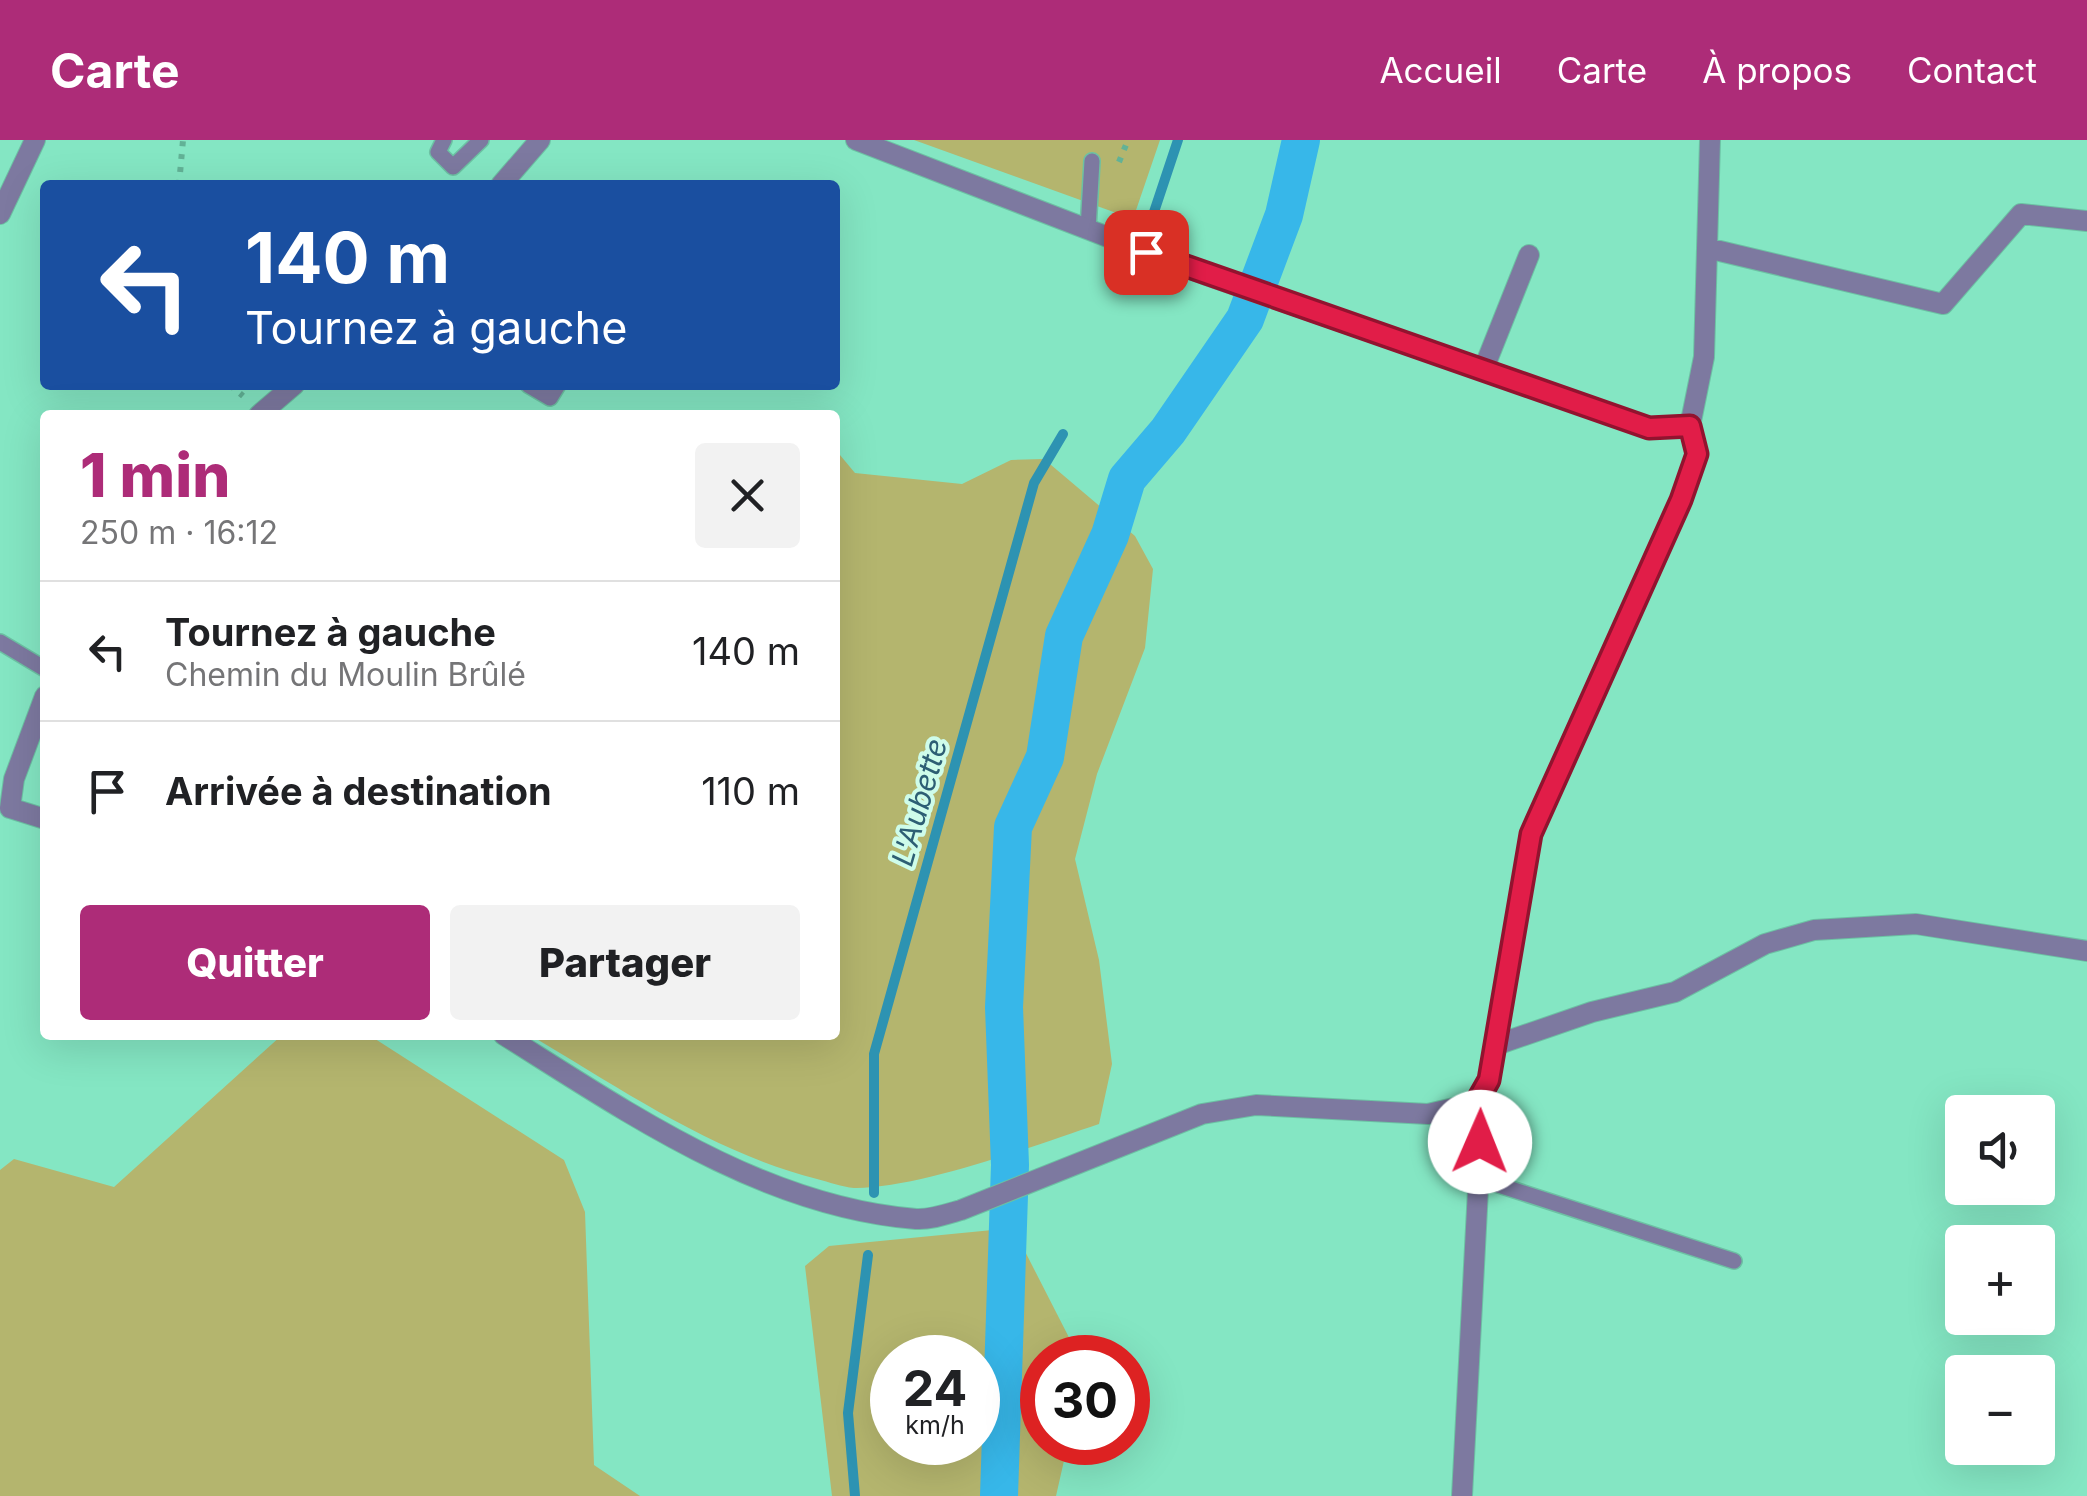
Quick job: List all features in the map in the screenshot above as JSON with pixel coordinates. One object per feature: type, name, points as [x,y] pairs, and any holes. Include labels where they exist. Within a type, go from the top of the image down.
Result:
[{"type":"street","points":[[0,214],[35,140]]},
{"type":"street","points":[[504,180],[540,140]]},
{"type":"street","points":[[856,140],[1204,274],[1649,428],[1690,426]]},
{"type":"street","points":[[512,1040],[733,1170],[818,1201],[920,1220],[961,1210],[1202,1114],[1256,1105],[1428,1114],[1476,1103],[1489,1080],[1531,834],[1681,500],[1697,454],[1690,426],[1704,357],[1705,189],[1710,140]]},
{"type":"street","points":[[1707,248],[1943,304],[2021,214],[2087,221]]},
{"type":"street","points":[[1484,368],[1529,256]]},
{"type":"street","points":[[265,410],[288,390]]},
{"type":"street","points":[[40,709],[5,809],[40,819]]},
{"type":"street","points":[[1496,1045],[1592,1012],[1675,992],[1765,944],[1814,930],[1916,924],[2087,951]]},
{"type":"street","points":[[1462,1496],[1482,1113],[1476,1103]]},
{"type":"lane","points":[[444,140],[438,152],[453,167],[481,140]]},
{"type":"lane","points":[[1088,229],[1092,161]]},
{"type":"lane","points":[[536,390],[550,398],[555,390]]},
{"type":"lane","points":[[0,642],[40,666]]},
{"type":"lane","points":[[1477,1178],[1734,1261]]},
{"type":"path","points":[[180,180],[184,140]]},
{"type":"path","points":[[1116,170],[1128,140]]},
{"type":"green space","points":[[914,140],[1160,140],[1133,219]]},
{"type":"green space","points":[[840,455],[855,473],[962,484],[1011,460],[1044,459],[1135,536],[1153,569],[1145,648],[1097,774],[1075,859],[1099,960],[1112,1064],[1099,1124],[943,1174],[854,1188],[779,1168],[742,1153],[634,1097],[538,1040],[840,1040]]},
{"type":"green space","points":[[276,1040],[377,1040],[564,1160],[585,1212],[594,1465],[640,1496],[0,1496],[0,1170],[14,1159],[114,1187]]},
{"type":"green space","points":[[1013,1228],[1068,1335],[1020,1335],[1020,1465],[1063,1465],[1056,1496],[832,1496],[805,1266],[829,1246]]},
{"type":"waterway","name":"L'Aubette","points":[[1150,224],[1178,140]]},
{"type":"waterway","points":[[999,1496],[1010,1165],[1004,1007],[1013,827],[1045,757],[1064,636],[1110,535],[1127,479],[1168,431],[1245,319],[1284,215],[1301,140]]},
{"type":"waterway","name":"L'Aubette","points":[[874,1193],[874,1054],[1034,483],[1063,434]]},
{"type":"waterway","name":"L'Aubette","points":[[855,1496],[848,1413],[868,1255]]},
{"type":"route","points":[[1146,252],[1649,428],[1690,426],[1697,454],[1681,500],[1531,834],[1489,1080],[1476,1103],[1482,1113],[1480,1142]]}]
